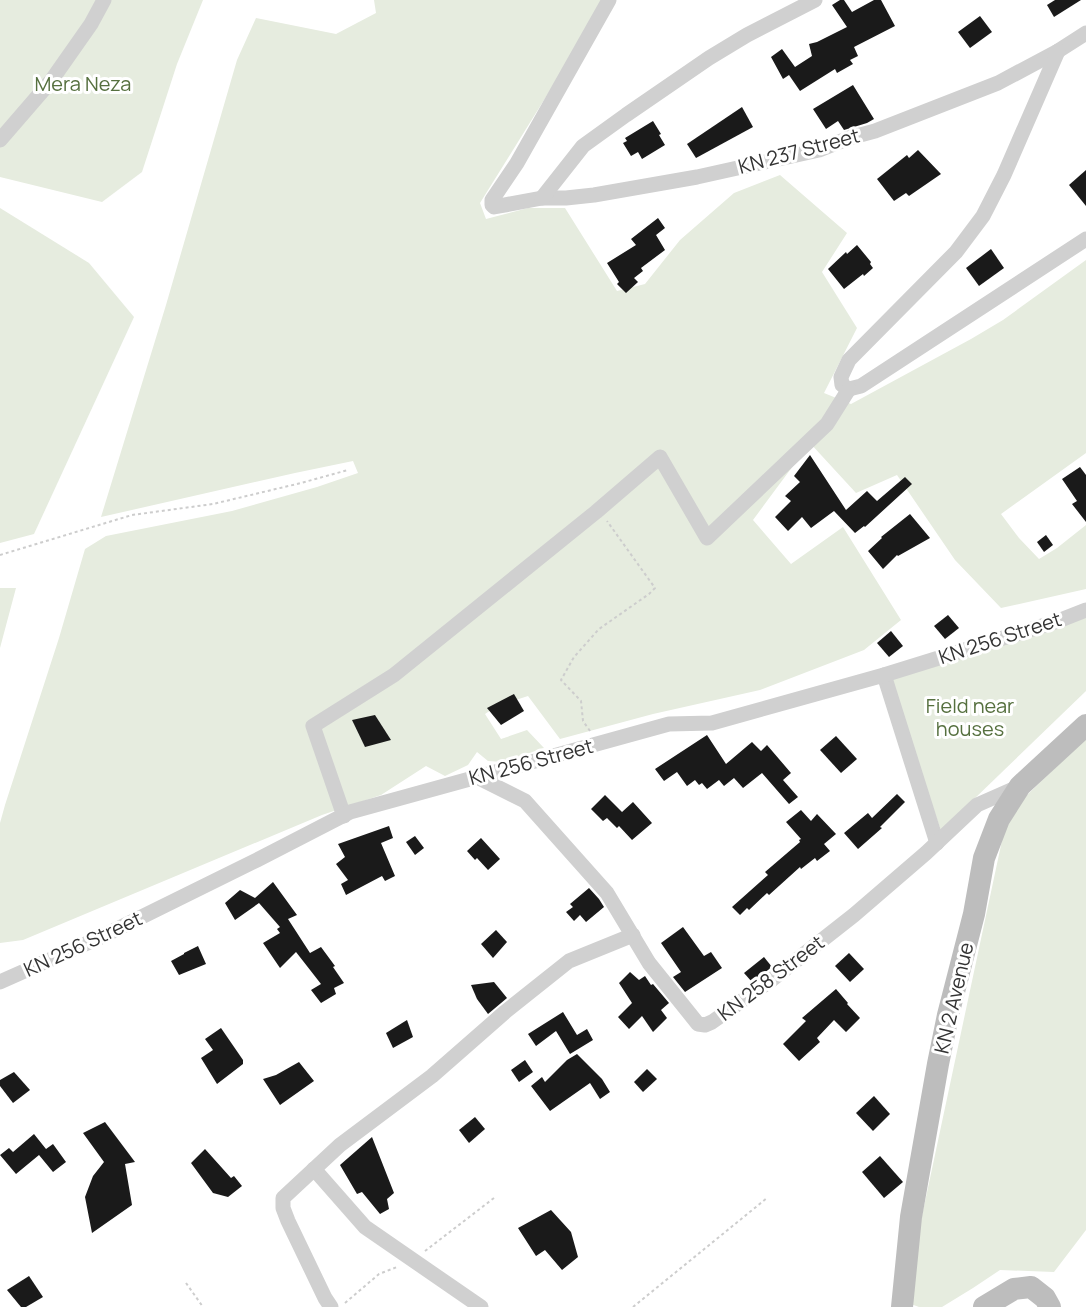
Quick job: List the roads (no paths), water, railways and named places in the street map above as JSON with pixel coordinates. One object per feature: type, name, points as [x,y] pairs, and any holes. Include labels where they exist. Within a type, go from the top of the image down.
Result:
[{"type":"main road","name":"KN 2 Avenue","points":[[902,1307],[911,1217],[938,1064],[974,914],[984,858],[999,819],[1020,786],[1086,726]]},
{"type":"main road","points":[[984,1307],[1014,1289],[1031,1287],[1045,1298],[1050,1307]]},
{"type":"street","points":[[0,140],[51,81],[91,24],[104,0]]},
{"type":"street","name":"KN 237 Street","points":[[609,0],[516,163],[492,200],[494,207],[542,198],[594,195],[697,177],[819,150],[875,131],[998,83],[1058,51],[1086,33]]},
{"type":"street","points":[[542,198],[584,146],[626,115],[709,58],[815,0]]},
{"type":"street","points":[[1058,51],[984,216],[956,252],[849,360],[841,377],[842,385],[849,389],[861,386],[1086,239]]},
{"type":"street","points":[[344,816],[313,726],[394,675],[660,457],[707,538],[827,424],[849,389]]},
{"type":"street","name":"KN 256 Street","points":[[0,982],[101,937],[350,812],[669,724],[712,723],[884,675],[1058,621],[1086,610]]},
{"type":"street","points":[[884,675],[937,843]]},
{"type":"street","name":"KN 258 Street","points":[[477,777],[525,801],[607,893],[649,963],[698,1024],[705,1025],[770,981],[854,915],[977,805],[1020,786]]},
{"type":"street","points":[[331,1307],[283,1208],[283,1198],[340,1145],[432,1076],[505,1012],[569,961],[633,935]]},
{"type":"street","points":[[314,1169],[365,1227],[481,1307]]},
{"type":"park label","name":"Mera Neza","points":[[83,84]]},
{"type":"park label","name":"Field near houses","points":[[970,718]]}]
